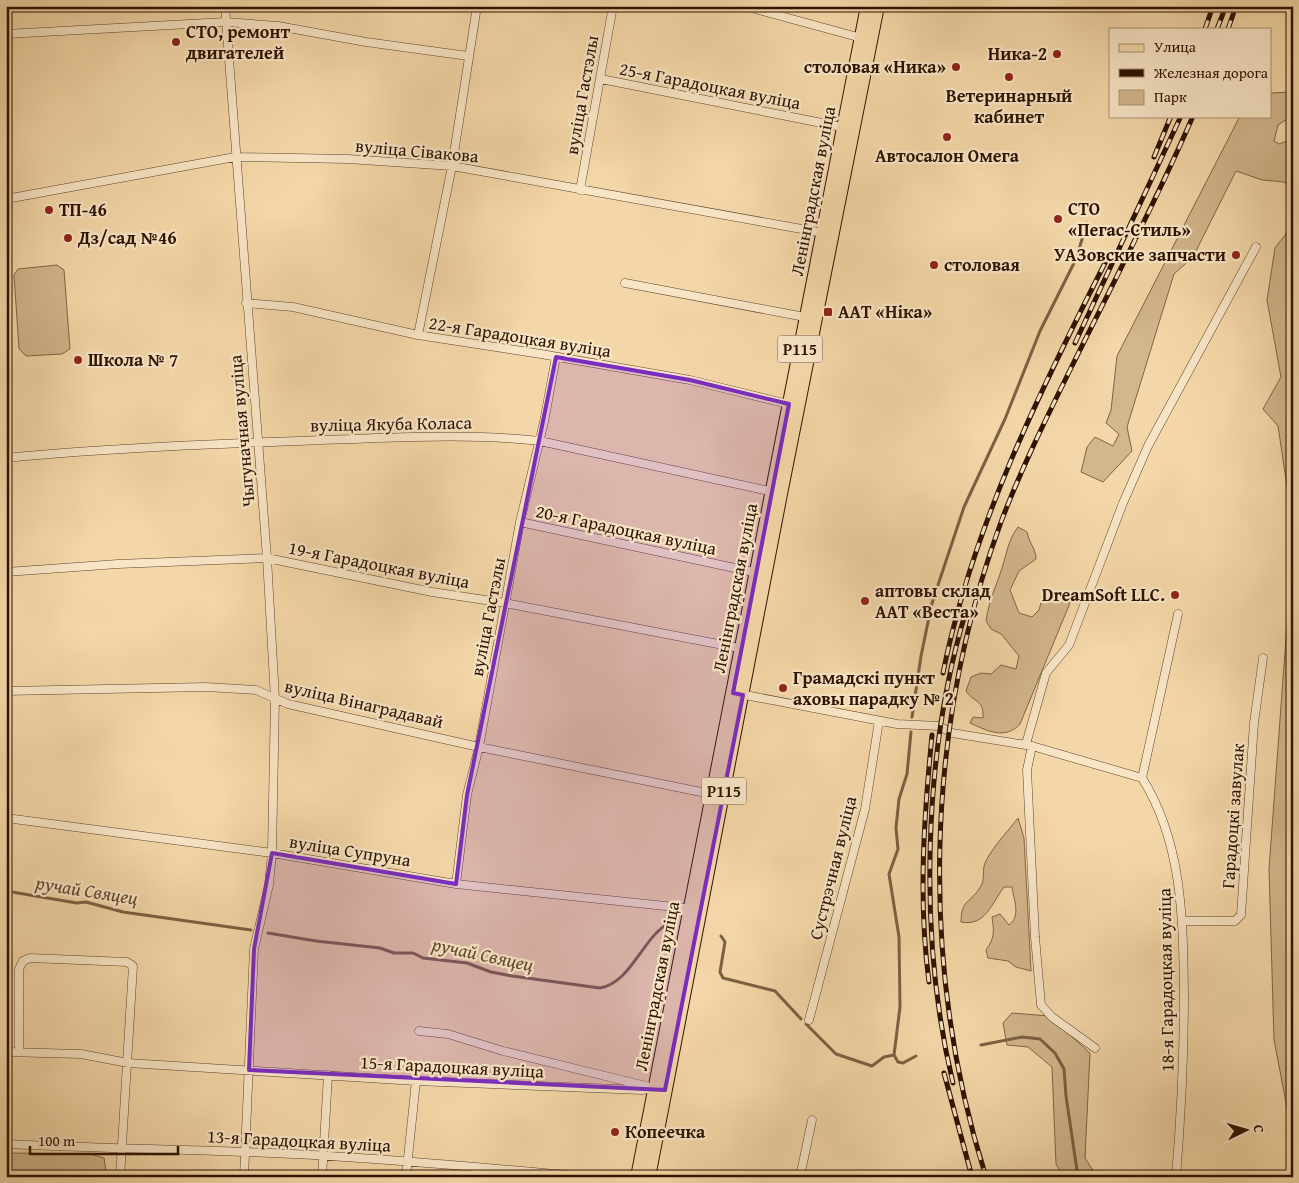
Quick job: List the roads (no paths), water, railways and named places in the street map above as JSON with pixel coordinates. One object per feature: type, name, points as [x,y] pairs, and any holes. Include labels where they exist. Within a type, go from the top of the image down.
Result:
[{"type":"main road","name":"Ленінградская вуліца","points":[[866,39],[867,6]]},
{"type":"main road","name":"Ленінградская вуліца","points":[[637,1177],[660,1089],[866,39],[878,6]]},
{"type":"main road","name":"Ленінградская вуліца","points":[[649,1177],[660,1089]]},
{"type":"street","name":"Чыгуначная вуліца","points":[[225,6],[246,303],[267,558],[275,699],[272,853],[269,884],[254,949],[244,1177]]},
{"type":"street","points":[[418,335],[452,166],[477,6]]},
{"type":"street","name":"вуліца Гастэлы","points":[[580,190],[613,6]]},
{"type":"street","points":[[744,6],[866,39]]},
{"type":"street","points":[[6,34],[226,22],[278,26],[366,42],[468,56]]},
{"type":"street","name":"25-я Гарадоцкая вуліца","points":[[601,79],[848,128]]},
{"type":"street","name":"вуліца Сівакова","points":[[6,199],[235,157],[348,159],[452,166],[828,234]]},
{"type":"street","points":[[1095,1048],[1052,1017],[1041,1005],[1035,937],[1027,770],[1029,745],[1046,673],[1069,645],[1123,503],[1148,446],[1256,247]]},
{"type":"street","points":[[624,284],[811,318]]},
{"type":"street","name":"22-я Гарадоцкая вуліца","points":[[246,303],[293,307],[418,335],[690,380],[794,405]]},
{"type":"street","name":"вуліца Гастэлы","points":[[456,884],[468,794],[479,747],[520,522],[540,441],[556,357]]},
{"type":"street","name":"вуліца Якуба Коласа","points":[[7,458],[257,442],[442,436],[540,441],[776,493]]},
{"type":"street","points":[[6,437],[7,458]]},
{"type":"street","name":"20-я Гарадоцкая вуліца","points":[[520,522],[761,573]]},
{"type":"street","name":"19-я Гарадоцкая вуліца","points":[[6,572],[118,564],[267,558],[432,592],[505,603],[746,649]]},
{"type":"street","points":[[738,694],[879,721],[939,726],[952,733],[1029,745],[1142,778],[1178,614]]},
{"type":"street","name":"Гарадоцкі завулак","points":[[1182,921],[1235,921],[1241,915],[1254,723],[1263,658]]},
{"type":"street","name":"вуліца Вінаградавай","points":[[6,690],[206,687],[256,690],[288,704],[479,747],[717,795]]},
{"type":"street","name":"Сустрэчная вуліца","points":[[809,1020],[865,809],[879,721]]},
{"type":"street","name":"18-я Гарадоцкая вуліца","points":[[1142,778],[1157,808],[1177,870],[1182,921],[1184,1066],[1176,1177]]},
{"type":"street","name":"вуліца Супруна","points":[[6,818],[272,853],[456,884],[695,910]]},
{"type":"street","points":[[19,1052],[19,969],[23,960],[30,958],[127,962],[133,966],[120,1177]]},
{"type":"street","name":"15-я Гарадоцкая вуліца","points":[[419,1031],[448,1034],[503,1051],[660,1089]]},
{"type":"street","name":"15-я Гарадоцкая вуліца","points":[[6,1052],[81,1054],[128,1063],[416,1081],[633,1090],[660,1089]]},
{"type":"street","points":[[322,1177],[328,1075]]},
{"type":"street","points":[[406,1177],[416,1081]]},
{"type":"street","points":[[800,1177],[812,1120]]},
{"type":"street","name":"13-я Гарадоцкая вуліца","points":[[6,1144],[121,1150],[245,1152],[407,1160],[514,1173],[589,1177]]},
{"type":"waterway","points":[[912,717],[921,656],[932,603],[964,507],[1005,419],[1040,331],[1076,259],[1087,223]]},
{"type":"waterway","points":[[894,1055],[900,1007],[899,937],[889,874],[898,849],[896,828],[899,799],[907,774],[911,732]]},
{"type":"waterway","name":"ручай Свяцец","points":[[6,891],[77,903],[86,902],[123,912],[251,930]]},
{"type":"waterway","name":"ручай Свяцец","points":[[268,933],[316,941],[380,948],[394,953],[413,953],[423,958],[467,963],[491,972],[512,976],[600,988],[620,978],[650,940],[666,925]]},
{"type":"waterway","name":"ручай Свяцец","points":[[721,936],[725,942],[720,972],[723,978],[775,991],[801,1019]]},
{"type":"waterway","name":"ручай Свяцец","points":[[806,1024],[836,1054],[872,1066],[884,1057],[894,1055],[898,1062],[903,1063],[916,1056]]},
{"type":"waterway","name":"ручай Свяцец","points":[[981,1045],[1022,1037],[1040,1039],[1055,1053],[1064,1069],[1078,1177]]},
{"type":"railway","points":[[1205,28],[1213,6]]},
{"type":"railway","points":[[1217,28],[1226,6]]},
{"type":"railway","points":[[1228,28],[1236,6]]},
{"type":"railway","points":[[1154,157],[1170,118]]},
{"type":"railway","points":[[1075,343],[1180,118]]},
{"type":"railway","points":[[986,1177],[964,1097],[949,1015],[941,932],[940,848],[945,765],[957,682],[976,601],[1001,522],[1025,463],[1149,212],[1192,118]]},
{"type":"railway","points":[[943,673],[971,566],[1010,462],[1056,361],[1106,261]]},
{"type":"railway","points":[[953,1083],[942,1027],[934,968],[930,907],[930,846],[941,724],[952,666],[966,611]]},
{"type":"railway","points":[[929,982],[924,920],[923,858],[932,735]]},
{"type":"railway","points":[[944,1073],[972,1177]]},
{"type":"place","name":"СТО, ремонт двигателей","points":[[176,42]]},
{"type":"place","name":"Ника-2","points":[[1057,54]]},
{"type":"place","name":"столовая «Ника»","points":[[956,67]]},
{"type":"place","name":"Ветеринарный кабинет","points":[[1009,77]]},
{"type":"place","name":"Автосалон Омега","points":[[947,137]]},
{"type":"place","name":"ТП-46","points":[[49,210]]},
{"type":"place","name":"СТО «Пегас-Стиль»","points":[[1058,219]]},
{"type":"place","name":"Дз/сад №46","points":[[68,238]]},
{"type":"place","name":"УАЗовские запчасти","points":[[1236,255]]},
{"type":"place","name":"столовая","points":[[934,265]]},
{"type":"place","name":"ААТ «Ніка»","points":[[828,312]]},
{"type":"place","name":"Школа № 7","points":[[78,360]]},
{"type":"place","name":"DreamSoft LLC.","points":[[1175,595]]},
{"type":"place","name":"аптовы склад ААТ «Веста»","points":[[865,601]]},
{"type":"place","name":"Грамадскі пункт аховы парадку № 2","points":[[783,688]]},
{"type":"place","name":"Копеечка","points":[[615,1132]]}]
